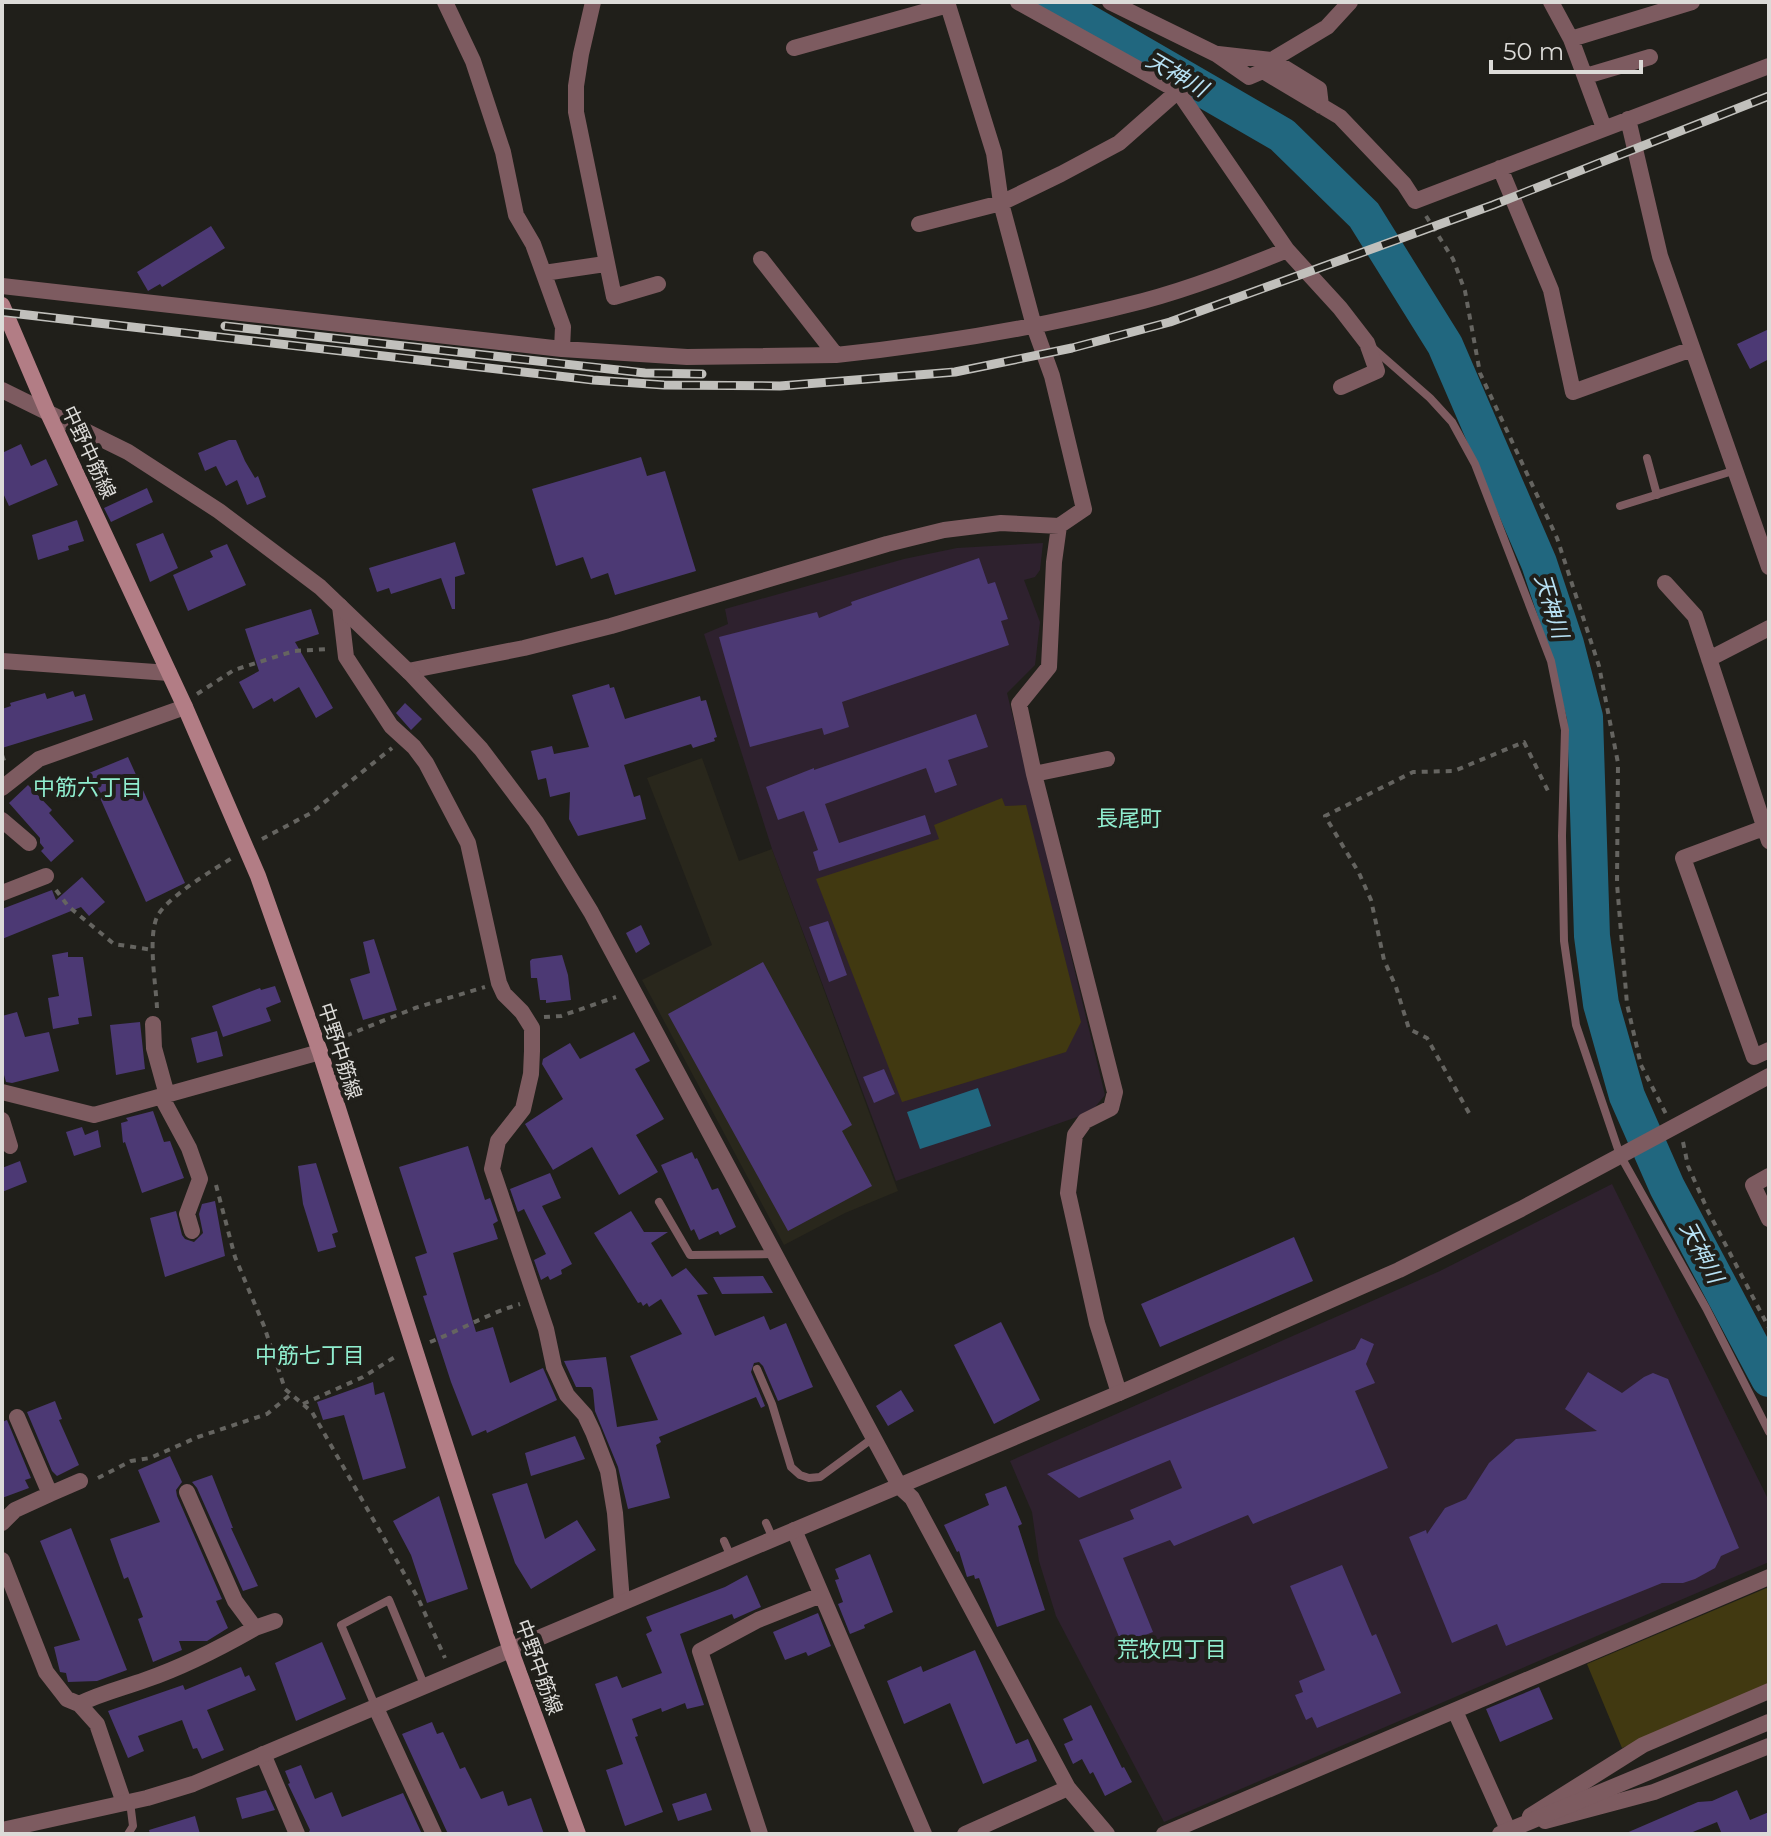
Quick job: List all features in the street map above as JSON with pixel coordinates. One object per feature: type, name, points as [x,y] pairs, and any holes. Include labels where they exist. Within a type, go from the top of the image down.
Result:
[{"type":"main road","name":"中野中筋線","points":[[2,305],[48,413],[169,673],[190,701],[258,876],[320,1052],[511,1651],[578,1834]]},
{"type":"street","points":[[445,2],[473,61],[503,152],[516,215],[533,244],[563,327],[562,349]]},
{"type":"street","points":[[593,2],[576,86],[576,112],[605,264],[614,297],[658,284]]},
{"type":"street","points":[[1018,2],[1178,91],[1287,250],[1367,343],[1377,371],[1341,387]]},
{"type":"street","points":[[1110,2],[1216,54],[1249,77],[1263,71],[1340,117],[1404,184],[1415,201],[1769,66]]},
{"type":"street","points":[[1272,60],[1327,27],[1350,2]]},
{"type":"street","points":[[1551,2],[1571,39],[1604,128]]},
{"type":"street","points":[[1571,39],[1689,2]]},
{"type":"street","points":[[408,671],[524,648],[611,626],[944,530],[1001,523],[1059,526],[1084,509],[1052,376],[1034,326],[1001,203],[994,153],[947,4],[794,48]]},
{"type":"street","points":[[1216,54],[1272,60],[1319,89],[1321,106]]},
{"type":"street","points":[[1586,76],[1650,57]]},
{"type":"street","points":[[919,224],[1001,203],[1061,174],[1119,143],[1178,91]]},
{"type":"street","points":[[1628,119],[1660,256],[1769,567]]},
{"type":"street","points":[[1500,168],[1551,290],[1573,392],[1692,349]]},
{"type":"street","points":[[2,286],[562,349],[687,357],[836,355],[932,344],[1034,326],[1144,301],[1208,281],[1287,250]]},
{"type":"street","points":[[761,259],[836,355]]},
{"type":"street","points":[[544,273],[605,264]]},
{"type":"street","points":[[2,390],[128,452],[206,503],[320,587],[408,671],[481,749],[536,822],[634,990],[900,1487],[912,1498],[1068,1788],[1107,1834]]},
{"type":"street","points":[[1059,526],[1054,562],[1049,667],[1019,704],[1115,1092],[1111,1108],[1085,1121],[1075,1135],[1068,1193],[1097,1323],[1119,1393]]},
{"type":"street","points":[[1665,583],[1695,616],[1767,831],[1683,858],[1754,1057],[1769,1050]]},
{"type":"street","points":[[340,606],[346,657],[391,726],[426,763],[468,843],[499,983],[504,994],[522,1012],[532,1028],[531,1074],[523,1109],[498,1141],[492,1169],[550,1342],[554,1367],[560,1381],[585,1415],[608,1471],[615,1513],[622,1602]]},
{"type":"street","points":[[1709,659],[1769,628]]},
{"type":"street","points":[[2,661],[169,673]]},
{"type":"street","points":[[2,788],[39,759],[190,701]]},
{"type":"street","points":[[1034,774],[1107,759]]},
{"type":"street","points":[[2,820],[29,843]]},
{"type":"street","points":[[2,893],[46,876]]},
{"type":"street","points":[[153,1024],[154,1048],[164,1095],[200,1179],[187,1214],[192,1231]]},
{"type":"street","points":[[2,1092],[94,1115],[320,1052]]},
{"type":"street","points":[[2,1830],[182,1788],[511,1651],[622,1602],[728,1549],[773,1539],[900,1487],[1399,1270],[1521,1209],[1769,1076]]},
{"type":"street","points":[[2,1120],[10,1146]]},
{"type":"street","points":[[1769,1176],[1753,1185],[1769,1219]]},
{"type":"street","points":[[17,1417],[50,1494]]},
{"type":"street","points":[[2,1523],[15,1510],[80,1481]]},
{"type":"street","points":[[186,1505],[218,1546],[235,1601],[255,1628]]},
{"type":"street","points":[[794,1530],[924,1834]]},
{"type":"street","points":[[2,1560],[46,1672],[67,1699],[79,1704],[97,1724],[127,1803]]},
{"type":"street","points":[[1164,1834],[1769,1577]]},
{"type":"street","points":[[760,1834],[700,1651],[758,1620],[821,1595]]},
{"type":"street","points":[[79,1704],[124,1678],[145,1681],[195,1651],[213,1652],[255,1628],[275,1621]]},
{"type":"street","points":[[1506,1833],[1643,1745],[1769,1691]]},
{"type":"street","points":[[376,1708],[434,1834]]},
{"type":"street","points":[[1455,1711],[1506,1833]]},
{"type":"street","points":[[1506,1833],[1769,1722]]},
{"type":"street","points":[[1506,1833],[1654,1792],[1769,1746]]},
{"type":"street","points":[[263,1754],[297,1834]]},
{"type":"street","points":[[965,1834],[994,1828],[1068,1788]]},
{"type":"lane","points":[[1367,343],[1430,398],[1452,422],[1475,464],[1551,661],[1566,740],[1564,927],[1576,1025],[1617,1156],[1706,1308],[1769,1432]]},
{"type":"lane","points":[[1647,458],[1657,495]]},
{"type":"lane","points":[[1620,506],[1736,470]]},
{"type":"lane","points":[[659,1202],[690,1255],[775,1254]]},
{"type":"lane","points":[[757,1369],[795,1471],[809,1478],[820,1477],[873,1437]]},
{"type":"lane","points":[[766,1523],[773,1539]]},
{"type":"lane","points":[[376,1708],[341,1625],[389,1600],[425,1687]]},
{"type":"lane","points":[[127,1803],[133,1826],[128,1834]]},
{"type":"path","points":[[1415,201],[1453,259],[1465,291],[1480,373],[1557,538],[1599,666],[1618,763],[1617,884],[1627,1004],[1641,1065],[1684,1144],[1688,1166],[1708,1211],[1769,1328]]},
{"type":"path","points":[[190,701],[234,670],[294,651],[344,649]]},
{"type":"path","points":[[260,840],[311,813],[404,737]]},
{"type":"path","points":[[1469,1113],[1427,1038],[1409,1029],[1384,960],[1371,900],[1359,873],[1325,816],[1413,772],[1454,771],[1524,742],[1563,820]]},
{"type":"path","points":[[153,1024],[158,1019],[154,950],[155,924],[159,914],[203,877],[236,855]]},
{"type":"path","points":[[46,876],[68,906],[114,944],[154,950]]},
{"type":"path","points":[[333,1041],[415,1008],[499,983]]},
{"type":"path","points":[[522,1012],[543,1018],[561,1016],[634,990]]},
{"type":"path","points":[[215,1182],[235,1257],[264,1326],[285,1389],[312,1412],[418,1598],[448,1664]]},
{"type":"path","points":[[430,1342],[497,1310],[534,1300]]},
{"type":"path","points":[[303,1404],[363,1377],[404,1352]]},
{"type":"path","points":[[80,1481],[89,1483],[131,1461],[150,1458],[198,1437],[267,1414],[291,1394]]},
{"type":"shaded area","points":[[1043,543],[1040,570],[1035,577],[1024,580],[1040,622],[1035,665],[1007,693],[1105,1095],[1091,1112],[896,1181],[772,849],[704,634],[728,624],[725,609],[904,559],[957,548]]},
{"type":"shaded area","points":[[702,758],[739,861],[772,849],[898,1191],[845,1213],[784,1245],[642,980],[712,945],[647,778]]},
{"type":"shaded area","points":[[1002,798],[1005,806],[1026,805],[1081,1022],[1066,1052],[902,1102],[816,879],[939,839],[934,825]]},
{"type":"shaded area","points":[[1612,1184],[1769,1501],[1769,1562],[1164,1822],[1056,1616],[1039,1561],[1032,1512],[1010,1461],[1440,1271]]},
{"type":"shaded area","points":[[1769,1587],[1769,1686],[1622,1748],[1587,1664]]},
{"type":"water","points":[[978,1088],[991,1126],[920,1149],[907,1112]]},
{"type":"building","points":[[211,226],[225,248],[162,287],[160,284],[148,291],[137,272]]},
{"type":"building","points":[[1769,329],[1769,359],[1750,369],[1737,344]]},
{"type":"building","points":[[236,440],[255,478],[258,476],[266,497],[247,505],[237,480],[226,486],[216,466],[205,471],[198,453]]},
{"type":"building","points":[[21,444],[31,466],[46,459],[58,485],[9,506],[2,491],[2,453]]},
{"type":"building","points":[[641,457],[647,476],[665,471],[696,571],[615,595],[608,573],[591,579],[583,557],[556,566],[532,489]]},
{"type":"building","points":[[147,488],[153,502],[111,522],[104,508]]},
{"type":"building","points":[[77,520],[84,541],[68,546],[69,550],[38,560],[32,535]]},
{"type":"building","points":[[163,533],[178,568],[150,582],[136,544]]},
{"type":"building","points":[[455,542],[465,574],[455,577],[455,609],[452,609],[441,578],[391,594],[389,588],[377,592],[369,568]]},
{"type":"building","points":[[227,544],[246,585],[188,611],[173,575],[213,557],[210,551]]},
{"type":"building","points":[[979,558],[988,584],[995,582],[1008,619],[1001,621],[1009,645],[842,702],[849,727],[824,735],[822,728],[750,747],[719,637],[817,612],[819,618],[852,605],[851,602]]},
{"type":"building","points":[[311,609],[319,634],[295,642],[333,708],[316,718],[299,687],[274,702],[272,698],[253,709],[239,682],[259,671],[245,629]]},
{"type":"building","points":[[609,684],[610,688],[614,687],[625,719],[700,696],[701,701],[706,700],[717,737],[715,741],[693,748],[691,744],[624,765],[634,797],[640,795],[646,819],[578,836],[569,819],[570,792],[550,797],[546,778],[538,780],[531,751],[552,746],[554,754],[589,747],[572,695]]},
{"type":"building","points":[[73,691],[75,697],[85,694],[93,720],[2,748],[2,709],[11,706],[10,703],[45,693],[47,699]]},
{"type":"building","points":[[405,703],[422,719],[411,730],[396,713]]},
{"type":"building","points":[[976,714],[988,747],[948,760],[957,785],[935,793],[926,768],[825,804],[839,843],[925,815],[931,834],[819,871],[813,852],[818,850],[804,811],[778,820],[766,787]]},
{"type":"building","points":[[128,757],[185,883],[146,902],[89,773]]},
{"type":"building","points":[[28,785],[52,810],[49,813],[74,841],[51,862],[41,851],[44,848],[40,838],[9,803]]},
{"type":"building","points":[[82,877],[105,902],[89,916],[81,907],[2,939],[2,909],[52,890],[56,900]]},
{"type":"building","points":[[828,921],[847,975],[829,982],[809,927]]},
{"type":"building","points":[[641,925],[650,944],[636,953],[626,933]]},
{"type":"building","points":[[374,939],[397,1010],[363,1020],[350,979],[370,973],[363,942]]},
{"type":"building","points":[[68,952],[68,957],[83,957],[92,1016],[78,1018],[79,1024],[53,1029],[48,998],[59,996],[52,955]]},
{"type":"building","points":[[562,955],[571,1000],[546,1003],[546,1000],[540,1000],[537,978],[531,978],[530,961]]},
{"type":"building","points":[[763,962],[852,1125],[842,1131],[872,1186],[788,1231],[668,1014]]},
{"type":"building","points":[[275,986],[281,1002],[266,1008],[271,1021],[223,1037],[212,1006],[260,988]]},
{"type":"building","points":[[17,1012],[25,1037],[49,1032],[59,1071],[6,1082],[2,1068],[2,1016]]},
{"type":"building","points":[[140,1022],[145,1069],[116,1075],[110,1025]]},
{"type":"building","points":[[217,1031],[223,1056],[197,1063],[191,1038]]},
{"type":"building","points":[[634,1032],[650,1061],[635,1069],[664,1119],[636,1135],[658,1172],[619,1195],[592,1147],[553,1170],[525,1124],[563,1099],[542,1064],[543,1059],[570,1043],[580,1059]]},
{"type":"building","points":[[884,1069],[895,1094],[874,1103],[863,1077]]},
{"type":"building","points":[[153,1111],[164,1142],[170,1141],[184,1178],[142,1193],[123,1143],[121,1123],[128,1121],[126,1118]]},
{"type":"building","points":[[82,1127],[85,1135],[98,1130],[101,1147],[74,1156],[66,1132]]},
{"type":"building","points":[[468,1146],[485,1200],[490,1198],[498,1221],[493,1224],[498,1239],[453,1253],[476,1332],[493,1327],[510,1383],[543,1368],[557,1400],[487,1433],[486,1430],[472,1436],[423,1296],[427,1295],[415,1257],[427,1253],[399,1167]]},
{"type":"building","points":[[692,1152],[712,1190],[718,1188],[736,1227],[699,1240],[694,1229],[691,1231],[661,1165]]},
{"type":"building","points":[[20,1161],[27,1182],[2,1192],[2,1168]]},
{"type":"building","points":[[316,1163],[338,1232],[332,1234],[336,1247],[318,1252],[303,1204],[298,1166]]},
{"type":"building","points":[[550,1173],[561,1198],[542,1206],[572,1264],[561,1270],[562,1274],[550,1280],[548,1276],[541,1280],[534,1260],[546,1254],[524,1209],[518,1212],[510,1189]]},
{"type":"building","points":[[215,1201],[225,1256],[165,1277],[150,1218],[176,1211],[182,1235],[194,1242],[203,1233],[199,1214],[202,1204]]},
{"type":"building","points":[[631,1211],[644,1232],[668,1232],[651,1243],[672,1277],[686,1268],[708,1294],[697,1295],[715,1336],[764,1316],[770,1330],[786,1323],[813,1387],[778,1401],[763,1366],[759,1362],[754,1363],[751,1372],[765,1406],[761,1408],[756,1397],[659,1437],[661,1442],[656,1445],[670,1498],[628,1509],[618,1467],[595,1411],[593,1390],[591,1387],[576,1387],[564,1361],[606,1357],[617,1427],[658,1420],[630,1356],[682,1334],[661,1299],[649,1307],[647,1303],[643,1306],[641,1302],[638,1303],[594,1233]]},
{"type":"building","points":[[1294,1237],[1313,1281],[1160,1347],[1141,1304]]},
{"type":"building","points":[[763,1276],[773,1293],[722,1294],[713,1277]]},
{"type":"building","points":[[1001,1322],[1040,1400],[994,1424],[954,1345]]},
{"type":"building","points":[[1361,1338],[1374,1344],[1366,1364],[1375,1383],[1355,1391],[1388,1468],[1253,1524],[1248,1515],[1174,1546],[1170,1540],[1123,1558],[1153,1632],[1122,1644],[1079,1540],[1134,1519],[1130,1510],[1182,1488],[1170,1460],[1079,1498],[1047,1474],[1355,1349]]},
{"type":"building","points":[[1588,1372],[1622,1393],[1653,1373],[1668,1379],[1739,1548],[1721,1556],[1715,1568],[1695,1579],[1683,1583],[1662,1583],[1506,1646],[1497,1624],[1452,1643],[1409,1537],[1426,1530],[1427,1534],[1445,1508],[1466,1499],[1489,1463],[1516,1439],[1597,1431],[1565,1409]]},
{"type":"building","points":[[373,1382],[375,1395],[384,1392],[406,1468],[363,1480],[344,1415],[323,1420],[317,1402]]},
{"type":"building","points":[[901,1390],[914,1411],[888,1426],[876,1406]]},
{"type":"building","points":[[55,1401],[62,1419],[59,1420],[79,1465],[57,1476],[52,1471],[27,1412]]},
{"type":"building","points":[[7,1420],[31,1478],[25,1480],[29,1488],[2,1498],[2,1422]]},
{"type":"building","points":[[575,1436],[585,1459],[531,1476],[525,1453]]},
{"type":"building","points":[[170,1456],[182,1482],[176,1490],[177,1496],[222,1599],[216,1601],[228,1628],[207,1641],[179,1641],[182,1650],[153,1662],[138,1619],[143,1617],[128,1577],[124,1579],[110,1539],[160,1522],[138,1470]]},
{"type":"building","points":[[212,1475],[231,1528],[258,1586],[243,1591],[192,1482]]},
{"type":"building","points":[[527,1483],[545,1539],[577,1520],[596,1550],[531,1589],[515,1563],[492,1494]]},
{"type":"building","points":[[1006,1486],[1022,1524],[1018,1526],[1045,1610],[997,1627],[979,1578],[975,1579],[974,1575],[967,1577],[959,1551],[944,1525],[989,1505],[985,1494]]},
{"type":"building","points":[[439,1496],[468,1589],[427,1603],[411,1555],[393,1521]]},
{"type":"building","points":[[71,1528],[127,1670],[97,1681],[68,1682],[66,1673],[60,1672],[54,1647],[80,1640],[40,1541]]},
{"type":"building","points":[[870,1554],[893,1612],[850,1634],[838,1604],[843,1602],[835,1580],[839,1579],[835,1569]]},
{"type":"building","points":[[1342,1565],[1372,1636],[1376,1634],[1401,1693],[1317,1728],[1312,1717],[1306,1720],[1295,1695],[1303,1692],[1299,1681],[1325,1670],[1290,1586]]},
{"type":"building","points":[[747,1575],[761,1607],[734,1619],[732,1614],[680,1634],[704,1705],[687,1709],[685,1703],[632,1719],[638,1736],[635,1737],[663,1812],[625,1826],[606,1770],[623,1764],[595,1684],[617,1676],[622,1688],[662,1673],[646,1634],[652,1631],[646,1617],[725,1587]]},
{"type":"building","points":[[818,1613],[831,1646],[808,1656],[806,1652],[785,1660],[773,1632]]},
{"type":"building","points":[[322,1642],[346,1699],[296,1721],[275,1663]]},
{"type":"building","points":[[975,1650],[1016,1744],[1028,1739],[1037,1761],[983,1784],[950,1703],[904,1724],[887,1681],[921,1666],[923,1672]]},
{"type":"building","points":[[241,1667],[256,1690],[207,1710],[224,1750],[202,1759],[197,1748],[193,1749],[182,1720],[138,1736],[144,1751],[128,1758],[108,1711],[183,1685],[185,1690]]},
{"type":"building","points":[[1539,1687],[1553,1719],[1500,1742],[1486,1709]]},
{"type":"building","points":[[1091,1705],[1132,1782],[1105,1796],[1093,1772],[1090,1774],[1082,1759],[1073,1764],[1064,1744],[1073,1740],[1063,1719]]},
{"type":"building","points":[[432,1722],[437,1734],[443,1732],[460,1769],[465,1767],[481,1799],[503,1791],[508,1806],[531,1798],[544,1834],[448,1834],[402,1734]]},
{"type":"building","points":[[301,1765],[315,1799],[332,1792],[342,1817],[403,1793],[421,1832],[308,1834],[310,1830],[285,1771]]},
{"type":"building","points":[[266,1790],[275,1810],[242,1819],[236,1798]]},
{"type":"building","points":[[1737,1790],[1750,1820],[1769,1812],[1769,1834],[1717,1834],[1721,1832],[1717,1822],[1688,1834],[1624,1834],[1698,1802],[1712,1801]]},
{"type":"building","points":[[706,1793],[712,1810],[678,1821],[672,1804]]},
{"type":"building","points":[[195,1816],[200,1834],[150,1834],[149,1830]]},
{"type":"waterway","name":"天神川","points":[[1052,2],[1282,135],[1364,215],[1445,345],[1539,563],[1566,644],[1585,717],[1592,936],[1601,1004],[1627,1096],[1667,1187],[1769,1379]]},
{"type":"railway","points":[[2,312],[593,380],[664,385],[780,386],[955,372],[1072,348],[1170,322],[1493,205],[1769,96]]},
{"type":"railway","points":[[225,326],[645,373],[702,374]]},
{"type":"district","name":"中筋六丁目","points":[[88,787]]},
{"type":"district","name":"長尾町","points":[[1129,818]]},
{"type":"district","name":"中筋七丁目","points":[[310,1355]]},
{"type":"district","name":"荒牧四丁目","points":[[1172,1649]]}]
